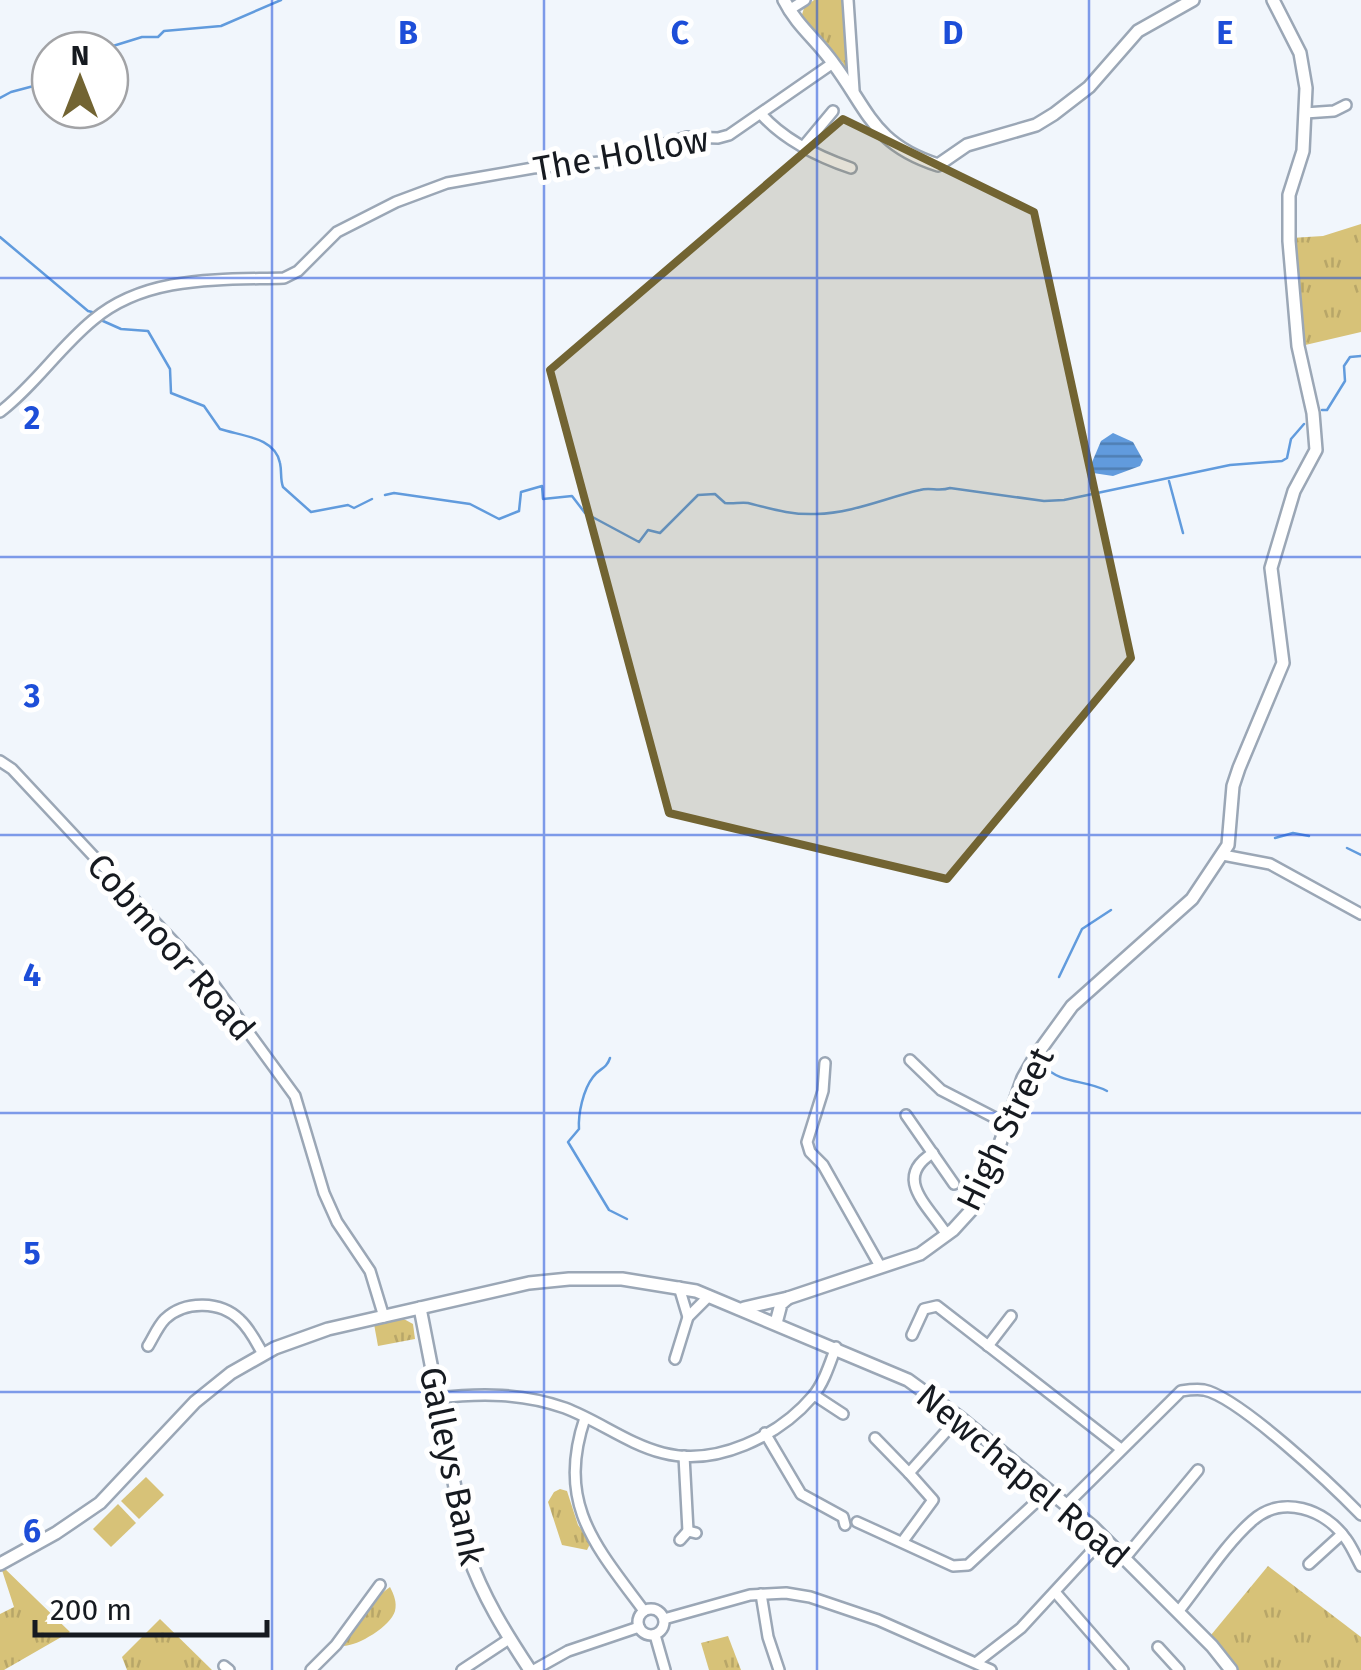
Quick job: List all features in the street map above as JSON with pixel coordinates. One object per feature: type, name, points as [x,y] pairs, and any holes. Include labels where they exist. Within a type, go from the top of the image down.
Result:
[{"type":"street","points":[[805,0],[787,5],[800,27],[833,63],[880,135],[938,166],[968,145],[1036,125],[1089,88],[1138,31],[1193,0]]},
{"type":"street","points":[[848,0],[854,97]]},
{"type":"street","points":[[1273,0],[1302,59],[1305,113],[1302,151],[1289,194],[1290,257],[1298,346],[1313,413],[1316,450],[1294,491],[1271,568],[1283,663],[1233,786],[1228,845],[1223,856],[1270,864],[1361,914]]},
{"type":"street","name":"The Hollow","points":[[0,412],[34,384],[95,318],[120,303],[169,284],[284,278],[298,271],[337,232],[396,202],[447,184],[533,168],[612,161],[686,137],[729,135],[833,63]]},
{"type":"street","points":[[1305,113],[1334,111],[1346,105]]},
{"type":"street","points":[[803,147],[833,111]]},
{"type":"street","points":[[761,114],[772,127],[803,147],[848,166],[850,154]]},
{"type":"street","name":"Cobmoor Road","points":[[0,761],[15,772],[214,985],[294,1096],[324,1193],[337,1222],[370,1271],[384,1317]]},
{"type":"street","name":"High Street","points":[[739,1308],[788,1298],[920,1254],[947,1235],[975,1206],[1023,1078],[1072,1006],[1192,899],[1223,856]]},
{"type":"street","points":[[910,1060],[940,1090],[1006,1124]]},
{"type":"street","points":[[825,1063],[823,1091],[807,1142],[880,1266]]},
{"type":"street","points":[[906,1116],[954,1184]]},
{"type":"street","points":[[933,1154],[917,1163],[912,1174],[915,1187],[947,1235]]},
{"type":"street","name":"Newchapel Road","points":[[0,1564],[100,1503],[196,1402],[220,1381],[263,1354],[328,1329],[529,1283],[569,1278],[622,1279],[679,1287],[709,1296],[908,1380],[959,1417],[1104,1538],[1231,1670]]},
{"type":"street","points":[[679,1287],[688,1317]]},
{"type":"street","points":[[674,1359],[688,1317],[709,1296]]},
{"type":"street","points":[[776,1322],[788,1298]]},
{"type":"street","points":[[146,1348],[165,1318],[203,1305],[225,1310],[242,1321],[263,1354]]},
{"type":"street","points":[[912,1335],[924,1310],[936,1306],[1121,1449]]},
{"type":"street","name":"Galleys Bank","points":[[420,1308],[468,1554],[479,1587],[532,1670]]},
{"type":"street","points":[[988,1346],[1011,1316]]},
{"type":"street","points":[[436,1398],[505,1394],[565,1408],[639,1445],[684,1456],[720,1454],[765,1433],[814,1395],[836,1347]]},
{"type":"street","points":[[1066,1504],[1180,1390],[1204,1390],[1227,1402],[1320,1472],[1361,1515]]},
{"type":"street","points":[[814,1395],[844,1414]]},
{"type":"street","points":[[910,1473],[959,1417]]},
{"type":"street","points":[[585,1418],[573,1460],[577,1501],[601,1552],[644,1611]]},
{"type":"street","points":[[765,1433],[801,1494],[842,1517],[845,1524]]},
{"type":"street","points":[[874,1438],[933,1500],[903,1541]]},
{"type":"street","points":[[680,1540],[692,1532],[684,1456]]},
{"type":"street","points":[[1124,1559],[1198,1470]]},
{"type":"street","points":[[857,1522],[954,1566],[968,1564],[1048,1490]]},
{"type":"street","points":[[1178,1612],[1235,1540],[1266,1512],[1310,1508],[1342,1534],[1361,1566]]},
{"type":"street","points":[[1309,1564],[1342,1534]]},
{"type":"street","points":[[977,1662],[1021,1628],[1104,1538]]},
{"type":"street","points":[[312,1670],[336,1645],[380,1584]]},
{"type":"street","points":[[1055,1592],[1123,1670]]},
{"type":"street","points":[[664,1618],[720,1601],[786,1593],[829,1601],[990,1670]]},
{"type":"street","points":[[760,1594],[779,1670]]},
{"type":"street","points":[[655,1636],[643,1633],[638,1619],[644,1611],[656,1610],[664,1618]]},
{"type":"street","points":[[655,1636],[663,1629],[664,1618]]},
{"type":"street","points":[[532,1670],[568,1650],[638,1627]]},
{"type":"street","points":[[655,1636],[665,1670]]},
{"type":"street","points":[[462,1670],[509,1639]]},
{"type":"street","points":[[1158,1646],[1178,1670]]},
{"type":"highlighted area","points":[[843,119],[1034,212],[1131,658],[947,879],[669,813],[550,370]]},
{"type":"green space","points":[[814,0],[845,0],[845,48],[851,81],[843,63],[801,18],[804,8]]},
{"type":"green space","points":[[1361,224],[1361,332],[1301,346],[1291,238],[1323,236]]},
{"type":"green space","points":[[402,1318],[413,1324],[415,1339],[378,1346],[374,1324]]},
{"type":"green space","points":[[146,1477],[164,1495],[139,1519],[121,1501]]},
{"type":"green space","points":[[560,1489],[567,1491],[578,1525],[591,1542],[587,1550],[562,1545],[548,1502]]},
{"type":"green space","points":[[118,1504],[136,1523],[111,1547],[93,1529]]},
{"type":"green space","points":[[0,1564],[70,1632],[4,1670],[0,1670],[0,1614],[14,1607]]},
{"type":"green space","points":[[1268,1566],[1361,1637],[1361,1670],[1238,1670],[1211,1635]]},
{"type":"green space","points":[[390,1587],[396,1605],[392,1617],[373,1634],[343,1646],[382,1593]]},
{"type":"green space","points":[[160,1619],[212,1670],[127,1670],[122,1657]]},
{"type":"green space","points":[[728,1636],[741,1670],[709,1670],[701,1643]]},
{"type":"water","points":[[1113,433],[1133,442],[1143,460],[1140,466],[1113,476],[1093,473],[1090,467],[1101,441]]},
{"type":"waterway","points":[[130,41],[158,37],[164,31],[221,26],[281,0]]},
{"type":"waterway","points":[[0,98],[30,87]]},
{"type":"waterway","points":[[0,237],[92,312]]},
{"type":"waterway","points":[[103,321],[121,329],[148,331],[170,369],[171,393],[204,406],[220,429],[256,439],[271,448],[280,463],[283,487],[311,512],[348,505],[354,508],[372,499]]},
{"type":"waterway","points":[[1322,410],[1327,410],[1345,381],[1344,366],[1350,357],[1361,356]]},
{"type":"waterway","points":[[385,495],[470,504],[499,519],[519,511],[521,492],[542,486],[543,499],[572,496],[585,513],[639,542],[648,530],[660,533],[698,495],[715,494],[725,503],[748,503],[807,514],[843,511],[927,489],[1064,500],[1230,465],[1282,461],[1287,458],[1291,439],[1304,424]]},
{"type":"waterway","points":[[1169,481],[1183,533]]},
{"type":"waterway","points":[[1275,838],[1293,833],[1309,836]]},
{"type":"waterway","points":[[1347,848],[1361,855]]},
{"type":"waterway","points":[[1059,977],[1082,929],[1111,910]]},
{"type":"waterway","points":[[610,1058],[589,1082],[579,1129],[568,1142],[609,1210],[627,1219]]},
{"type":"waterway","points":[[1043,1065],[1057,1076],[1107,1091]]}]
